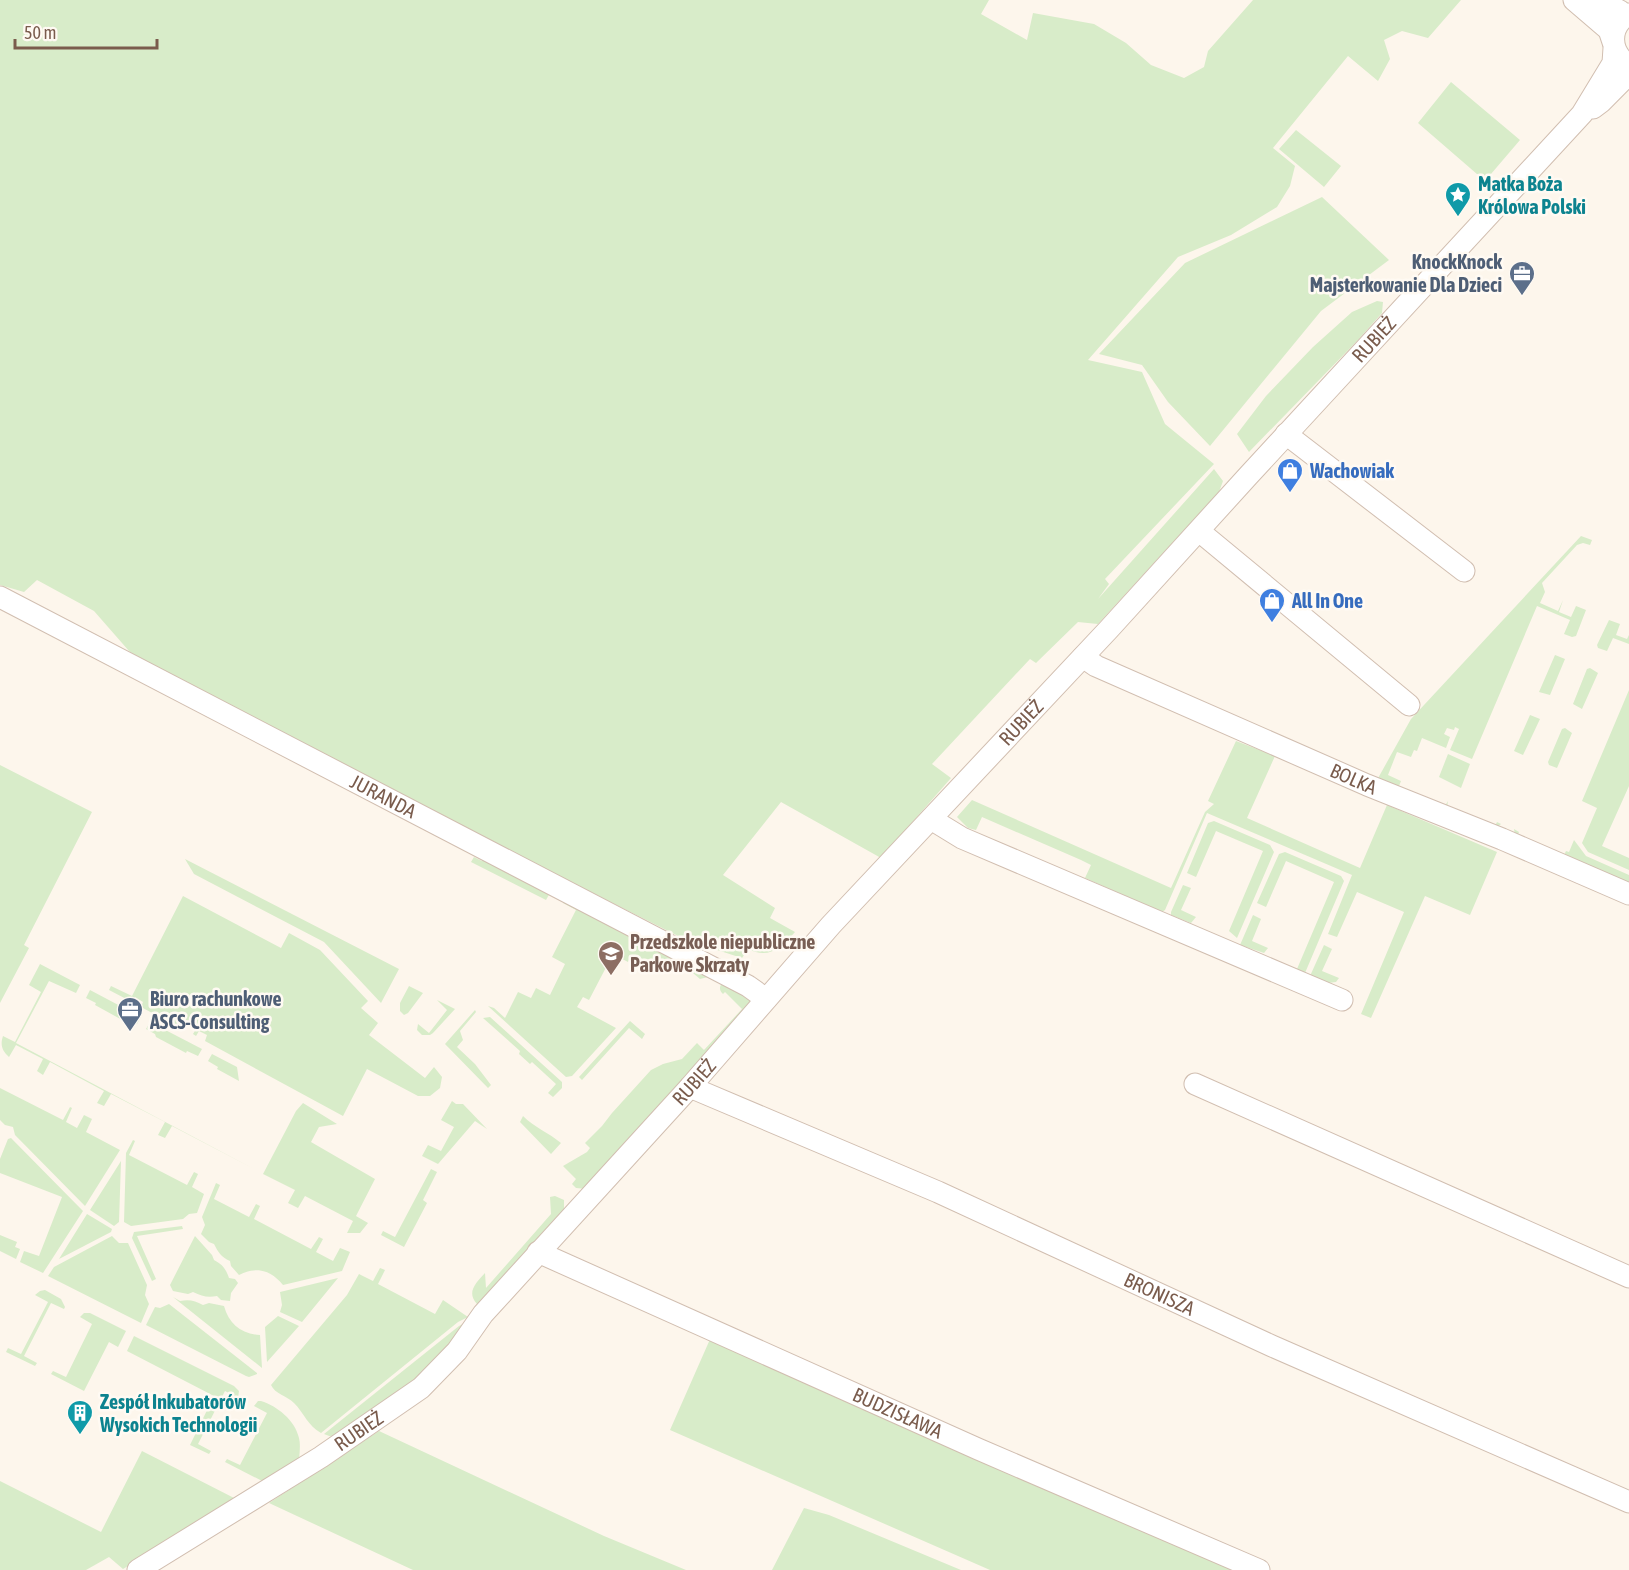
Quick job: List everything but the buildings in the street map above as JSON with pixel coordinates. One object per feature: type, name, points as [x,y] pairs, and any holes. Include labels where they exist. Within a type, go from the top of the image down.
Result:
[{"type":"street","points":[[1574,0],[1609,30],[1621,59],[1629,65]]},
{"type":"street","points":[[1600,0],[1620,11],[1628,11]]},
{"type":"street","name":"RUBIEŻ","points":[[138,1570],[321,1457],[421,1388],[457,1351],[483,1314],[690,1087],[831,925],[1083,657],[1582,114],[1613,63],[1615,30],[1628,11]]},
{"type":"street","name":"RUBIEŻ","points":[[1582,114],[1601,102],[1629,74]]},
{"type":"street","points":[[1287,434],[1464,571]]},
{"type":"street","points":[[1199,531],[1409,705]]},
{"type":"street","name":"JURANDA","points":[[0,597],[748,986],[766,999]]},
{"type":"street","name":"BOLKA","points":[[1083,657],[1096,666],[1367,785],[1502,839],[1629,894]]},
{"type":"street","points":[[931,819],[962,838],[1342,1000]]},
{"type":"street","points":[[1195,1084],[1629,1277]]},
{"type":"street","name":"BRONISZA","points":[[690,1087],[938,1192],[1272,1346],[1629,1502]]},
{"type":"street","name":"BUDZISŁAWA","points":[[538,1252],[978,1449],[1259,1570]]},
{"type":"green space","points":[[0,0],[989,0],[981,14],[1027,40],[1033,13],[1094,24],[1126,43],[1151,65],[1184,78],[1204,67],[1208,51],[1253,0],[1461,0],[1428,38],[1402,31],[1384,40],[1390,59],[1378,81],[1348,56],[1273,148],[1295,166],[1290,186],[1277,207],[1231,235],[1178,257],[1088,360],[1142,372],[1165,424],[1214,464],[1105,579],[1109,584],[1098,599],[1214,469],[1223,481],[1219,492],[1098,624],[1078,622],[1036,663],[1030,659],[932,764],[951,778],[881,858],[781,802],[723,875],[775,908],[770,918],[795,932],[785,943],[774,950],[762,953],[748,949],[742,958],[686,940],[161,675],[129,651],[94,611],[37,580],[24,592],[0,585]]},
{"type":"green space","points":[[1451,82],[1520,140],[1485,181],[1418,123]]},
{"type":"green space","points":[[1296,130],[1341,166],[1324,187],[1279,149]]},
{"type":"green space","points":[[1322,197],[1389,260],[1321,311],[1210,446],[1168,402],[1142,365],[1099,354],[1185,263]]},
{"type":"green space","points":[[1377,301],[1383,302],[1382,313],[1249,452],[1237,434],[1266,396],[1313,347],[1352,312]]},
{"type":"green space","points":[[1581,536],[1592,540],[1590,545],[1583,543],[1577,545],[1542,583],[1545,592],[1540,603],[1558,611],[1563,600],[1559,612],[1571,617],[1576,606],[1586,610],[1576,636],[1564,634],[1570,620],[1537,606],[1472,759],[1450,750],[1459,729],[1455,727],[1454,730],[1447,728],[1444,734],[1450,737],[1446,748],[1422,738],[1417,751],[1414,750],[1411,757],[1397,752],[1388,775],[1401,781],[1399,786],[1445,806],[1448,801],[1447,807],[1475,820],[1377,780],[1411,719]]},
{"type":"green space","points":[[1609,620],[1620,624],[1616,635],[1627,639],[1629,635],[1629,644],[1613,638],[1607,651],[1598,648],[1597,645]]},
{"type":"green space","points":[[1555,655],[1565,659],[1550,695],[1539,692]]},
{"type":"green space","points":[[1590,668],[1598,673],[1582,709],[1573,704],[1587,669]]},
{"type":"green space","points":[[1629,690],[1629,786],[1602,846],[1629,858],[1629,870],[1588,852],[1582,843],[1597,808],[1582,801]]},
{"type":"green space","points":[[1530,715],[1540,719],[1523,755],[1514,751]]},
{"type":"green space","points":[[1565,728],[1572,733],[1557,768],[1549,765],[1548,762],[1562,729]]},
{"type":"green space","points":[[1236,741],[1275,756],[1247,818],[1360,868],[1387,805],[1497,852],[1470,915],[1425,896],[1371,1018],[1361,1014],[1404,912],[1357,892],[1337,937],[1328,934],[1352,875],[1207,813],[1165,910],[1162,912],[1085,878],[1091,865],[1081,860],[982,817],[976,830],[968,828],[957,817],[972,800],[1171,888],[1205,812],[1214,804],[1208,801]]},
{"type":"green space","points":[[1448,754],[1470,764],[1461,788],[1439,777]]},
{"type":"green space","points":[[0,765],[92,812],[24,945],[29,948],[0,1003]]},
{"type":"green space","points":[[1214,821],[1270,845],[1274,852],[1237,938],[1229,931],[1263,851],[1216,831],[1196,877],[1187,873],[1208,823]]},
{"type":"green space","points":[[1521,839],[1563,857],[1566,851],[1569,852],[1574,840],[1586,856],[1629,875],[1629,888]]},
{"type":"green space","points":[[1285,852],[1341,876],[1344,881],[1305,973],[1297,969],[1334,882],[1286,861],[1266,907],[1257,903],[1279,854]]},
{"type":"green space","points":[[474,857],[482,861],[484,858],[551,891],[546,900],[471,862]]},
{"type":"green space","points":[[185,859],[399,969],[381,1003],[324,942],[194,874]]},
{"type":"green space","points":[[1183,885],[1191,888],[1181,910],[1196,917],[1191,923],[1171,915]]},
{"type":"green space","points":[[183,896],[281,948],[289,933],[320,950],[368,1001],[361,1008],[378,1023],[369,1035],[425,1078],[434,1067],[442,1077],[440,1088],[430,1096],[418,1096],[367,1069],[343,1116],[205,1041],[207,1035],[199,1031],[196,1036],[193,1034],[196,1029],[187,1025],[184,1030],[141,1007],[143,1002],[135,997],[132,1002],[109,990],[111,986],[132,996]]},
{"type":"green space","points":[[565,899],[708,977],[700,979],[687,968],[682,972],[673,964],[669,968],[655,961],[649,972],[632,962],[633,959],[630,958],[628,962],[613,954],[589,1000],[583,997],[577,1007],[616,1028],[572,1076],[566,1077],[488,1006],[494,1008],[505,1018],[518,992],[531,998],[536,988],[550,995],[565,964],[552,957],[576,910],[563,903]]},
{"type":"green space","points":[[1253,915],[1261,919],[1252,941],[1268,948],[1264,953],[1240,945]]},
{"type":"green space","points":[[1324,945],[1332,949],[1322,971],[1339,978],[1336,982],[1328,983],[1310,976]]},
{"type":"green space","points":[[40,964],[80,985],[76,993],[49,981],[16,1043],[260,1172],[172,1126],[165,1138],[158,1135],[165,1122],[111,1094],[104,1106],[97,1103],[104,1091],[50,1062],[43,1075],[37,1071],[43,1059],[16,1045],[9,1057],[3,1050],[3,1036],[15,1042],[41,992],[29,985]]},
{"type":"green space","points":[[723,981],[751,996],[754,1007],[587,1189],[576,1188],[572,1184],[576,1179],[563,1166],[587,1152],[590,1148],[585,1143],[651,1070],[682,1059],[697,1043],[704,1050],[742,1009],[725,992],[723,994],[721,992],[720,987]]},
{"type":"green space","points":[[409,986],[423,993],[404,1015],[400,1011],[400,1003]]},
{"type":"green space","points":[[90,990],[141,1017],[137,1024],[126,1019],[124,1021],[95,1005],[96,1003],[86,998]]},
{"type":"green space","points":[[437,1000],[455,1009],[433,1033],[422,1035],[417,1030],[418,1024],[429,1033],[447,1010]]},
{"type":"green space","points":[[475,1010],[476,1012],[460,1031],[463,1040],[457,1047],[475,1064],[491,1085],[488,1088],[445,1044]]},
{"type":"green space","points":[[490,1017],[562,1082],[562,1088],[553,1097],[548,1093],[556,1084],[532,1062],[530,1064],[519,1054],[520,1051],[483,1018]]},
{"type":"green space","points":[[630,1021],[645,1034],[642,1039],[629,1028],[582,1080],[579,1077]]},
{"type":"green space","points":[[150,1022],[202,1049],[198,1056],[187,1051],[186,1053],[156,1037],[146,1029]]},
{"type":"green space","points":[[212,1054],[237,1067],[239,1081],[217,1069],[218,1067],[208,1061]]},
{"type":"green space","points":[[0,1088],[63,1120],[70,1107],[72,1108],[66,1122],[77,1128],[84,1115],[92,1119],[86,1132],[120,1150],[85,1206],[15,1135],[13,1127],[5,1125],[0,1120]]},
{"type":"green space","points":[[452,1101],[456,1104],[463,1104],[487,1129],[475,1121],[438,1164],[422,1156],[428,1145],[441,1151],[454,1127],[441,1120]]},
{"type":"green space","points":[[303,1103],[337,1124],[319,1127],[311,1142],[375,1179],[356,1216],[368,1223],[360,1233],[347,1233],[353,1221],[305,1196],[298,1208],[288,1203],[295,1190],[263,1174],[296,1111]]},
{"type":"green space","points":[[523,1116],[561,1143],[551,1154],[520,1122]]},
{"type":"green space","points":[[11,1138],[83,1211],[43,1273],[20,1262],[24,1251],[39,1256],[62,1197],[0,1173],[0,1159],[8,1139]]},
{"type":"green space","points":[[133,1140],[135,1141],[129,1155],[187,1185],[194,1172],[198,1174],[192,1187],[204,1194],[197,1213],[189,1214],[183,1219],[131,1226],[124,1222],[126,1153]]},
{"type":"green space","points":[[121,1161],[119,1222],[114,1226],[90,1210]]},
{"type":"green space","points":[[431,1169],[437,1172],[423,1200],[427,1203],[404,1247],[381,1235],[383,1231],[395,1237]]},
{"type":"green space","points":[[216,1183],[220,1185],[214,1199],[249,1217],[256,1204],[260,1206],[254,1219],[311,1249],[319,1237],[323,1239],[316,1252],[333,1261],[340,1248],[350,1252],[342,1271],[283,1285],[263,1271],[245,1272],[239,1275],[231,1266],[230,1261],[201,1234],[205,1225],[202,1217]]},
{"type":"green space","points":[[555,1196],[564,1200],[564,1215],[485,1305],[477,1304],[472,1296],[476,1284],[485,1273],[486,1288],[551,1214],[550,1197]]},
{"type":"green space","points":[[87,1214],[112,1229],[111,1232],[59,1259]]},
{"type":"green space","points":[[182,1226],[183,1229],[137,1236],[156,1279],[152,1281],[132,1238],[134,1232]]},
{"type":"green space","points":[[0,1235],[17,1242],[15,1247],[20,1249],[16,1259],[0,1251]]},
{"type":"green space","points":[[112,1236],[119,1243],[128,1243],[147,1285],[145,1295],[149,1304],[141,1323],[48,1276],[54,1267]]},
{"type":"green space","points":[[195,1236],[214,1260],[223,1267],[229,1278],[235,1279],[238,1283],[231,1293],[230,1301],[221,1300],[217,1296],[207,1297],[193,1292],[188,1294],[173,1291],[170,1285]]},
{"type":"green space","points":[[380,1268],[385,1270],[378,1284],[435,1314],[443,1300],[468,1317],[458,1322],[321,1433],[313,1427],[294,1403],[275,1391],[271,1385],[347,1295],[359,1274],[373,1281]]},
{"type":"green space","points":[[338,1278],[302,1322],[280,1312],[282,1305],[280,1292]]},
{"type":"green space","points":[[45,1290],[61,1299],[65,1307],[64,1309],[51,1303],[24,1356],[37,1363],[35,1366],[6,1352],[8,1348],[21,1354],[48,1302],[35,1295]]},
{"type":"green space","points":[[173,1297],[180,1301],[190,1300],[203,1305],[209,1303],[224,1306],[229,1318],[237,1327],[247,1333],[260,1335],[262,1368]]},
{"type":"green space","points":[[169,1304],[257,1374],[246,1376],[146,1325],[155,1307],[160,1308]]},
{"type":"green space","points":[[84,1313],[90,1313],[126,1331],[118,1347],[109,1342],[84,1391],[51,1374],[53,1371],[66,1377],[92,1324],[80,1317]]},
{"type":"green space","points":[[278,1316],[299,1326],[267,1362],[265,1327]]},
{"type":"green space","points":[[470,1320],[416,1381],[337,1439],[324,1434],[459,1326]]},
{"type":"green space","points":[[134,1336],[234,1386],[239,1391],[238,1398],[225,1391],[198,1444],[211,1451],[209,1454],[190,1445],[214,1396],[127,1351]]},
{"type":"green space","points":[[711,1337],[1239,1570],[990,1570],[670,1430]]},
{"type":"green space","points":[[258,1401],[273,1406],[284,1415],[294,1425],[300,1441],[299,1463],[266,1483],[225,1462],[227,1459],[240,1465],[267,1413],[254,1406]]},
{"type":"green space","points":[[379,1431],[604,1536],[686,1570],[413,1570],[269,1503]]},
{"type":"green space","points":[[142,1451],[238,1500],[123,1569],[109,1557],[86,1570],[0,1570],[0,1481],[101,1532]]},
{"type":"green space","points":[[804,1508],[829,1515],[961,1570],[772,1570]]},
{"type":"place","name":"Matka Boża Królowa Polski","points":[[1458,218]]},
{"type":"place","name":"KnockKnock Majsterkowanie Dla Dzieci","points":[[1522,297]]},
{"type":"place","name":"Wachowiak","points":[[1290,494]]},
{"type":"place","name":"All In One","points":[[1272,624]]},
{"type":"place","name":"Przedszkole niepubliczne Parkowe Skrzaty","points":[[611,977]]},
{"type":"place","name":"Biuro rachunkowe ASCS-Consulting","points":[[130,1033]]},
{"type":"place","name":"Zespół Inkubatorów Wysokich Technologii","points":[[80,1436]]}]
